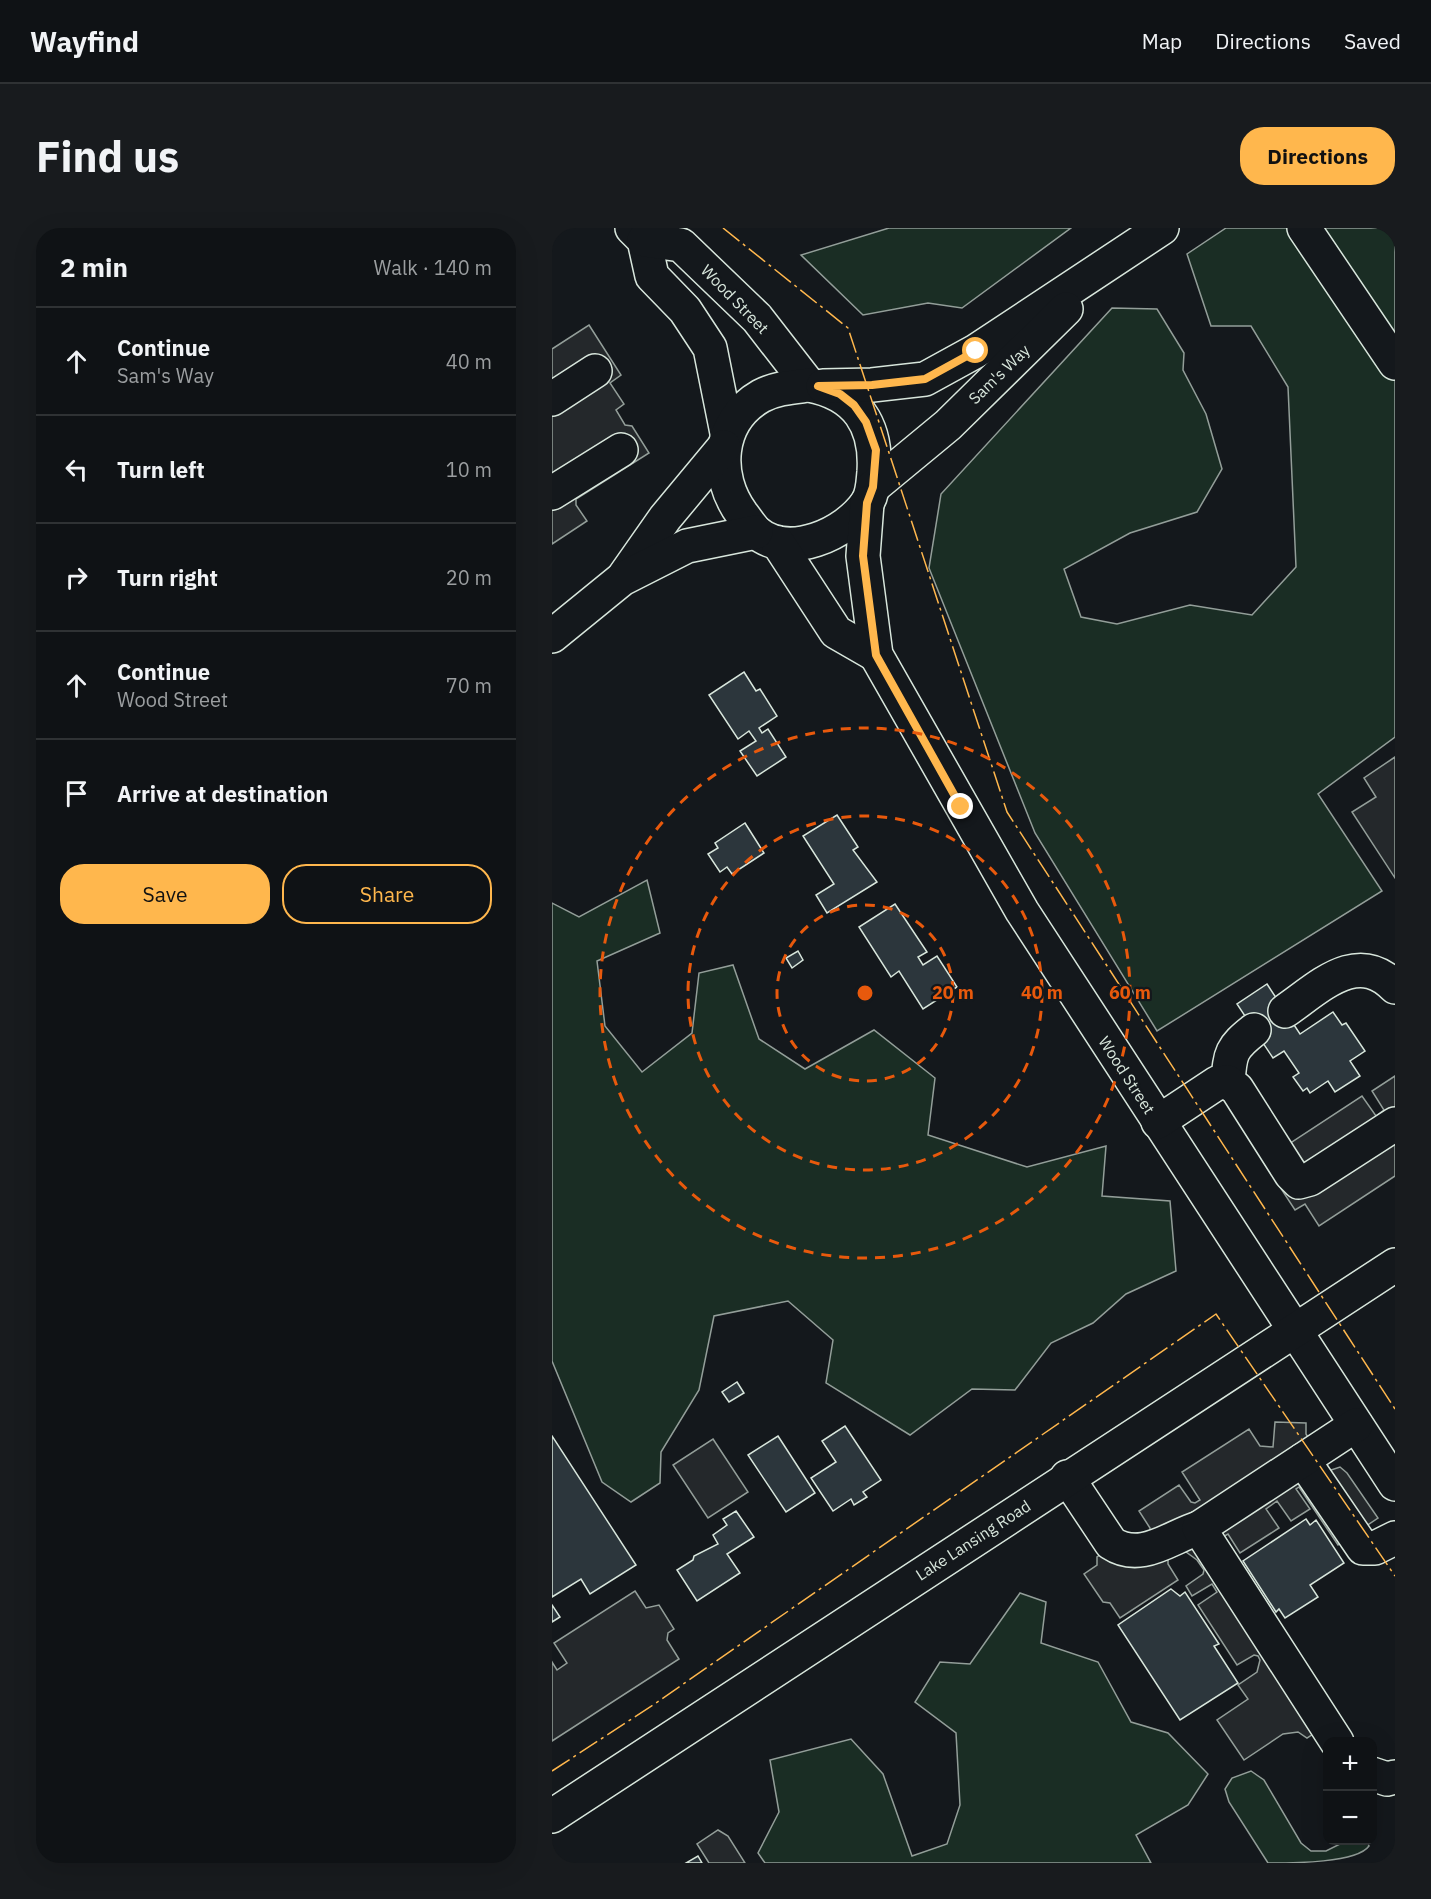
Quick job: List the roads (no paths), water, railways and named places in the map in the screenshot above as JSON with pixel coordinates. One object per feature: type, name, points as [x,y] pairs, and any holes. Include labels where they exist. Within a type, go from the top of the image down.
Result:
[{"type":"street","name":"Sam's Way","points":[[814,385],[872,385],[925,379],[976,351],[1162,228]]},
{"type":"street","points":[[1304,228],[1395,363]]},
{"type":"street","name":"Wood Street","points":[[638,234],[681,245],[757,318],[814,385]]},
{"type":"street","name":"Wood Street","points":[[638,234],[652,276],[685,310],[710,348],[725,440]]},
{"type":"street","name":"Sam's Way","points":[[870,495],[948,424],[1120,256]]},
{"type":"street","points":[[552,399],[595,371]]},
{"type":"street","points":[[552,636],[622,579],[687,546],[767,537],[809,542],[839,530],[870,495],[876,450],[866,422],[854,405],[840,394],[814,385],[776,391],[760,397],[665,519],[622,579]]},
{"type":"street","points":[[725,440],[723,466],[728,489],[767,537],[836,632],[876,655]]},
{"type":"street","points":[[552,493],[621,450]]},
{"type":"street","name":"Wood Street","points":[[870,495],[863,556],[876,655],[1006,885],[1356,1425],[1391,1467]]},
{"type":"street","points":[[1285,1011],[1336,977],[1352,970],[1366,969],[1381,973],[1395,987]]},
{"type":"street","points":[[1228,1082],[1230,1056],[1238,1042],[1254,1030]]},
{"type":"street","points":[[1158,1122],[1217,1083],[1228,1082],[1237,1089],[1299,1182],[1310,1179],[1395,1124]]},
{"type":"street","name":"Lake Lansing Road","points":[[552,1816],[1395,1265]]},
{"type":"street","points":[[1068,1477],[1111,1543],[1121,1550],[1137,1552],[1199,1528],[1356,1425]]},
{"type":"street","points":[[1302,1460],[1363,1548],[1375,1548],[1395,1538]]},
{"type":"street","points":[[1199,1528],[1334,1737]]},
{"type":"street","points":[[1377,1776],[1388,1779],[1395,1777]]}]
